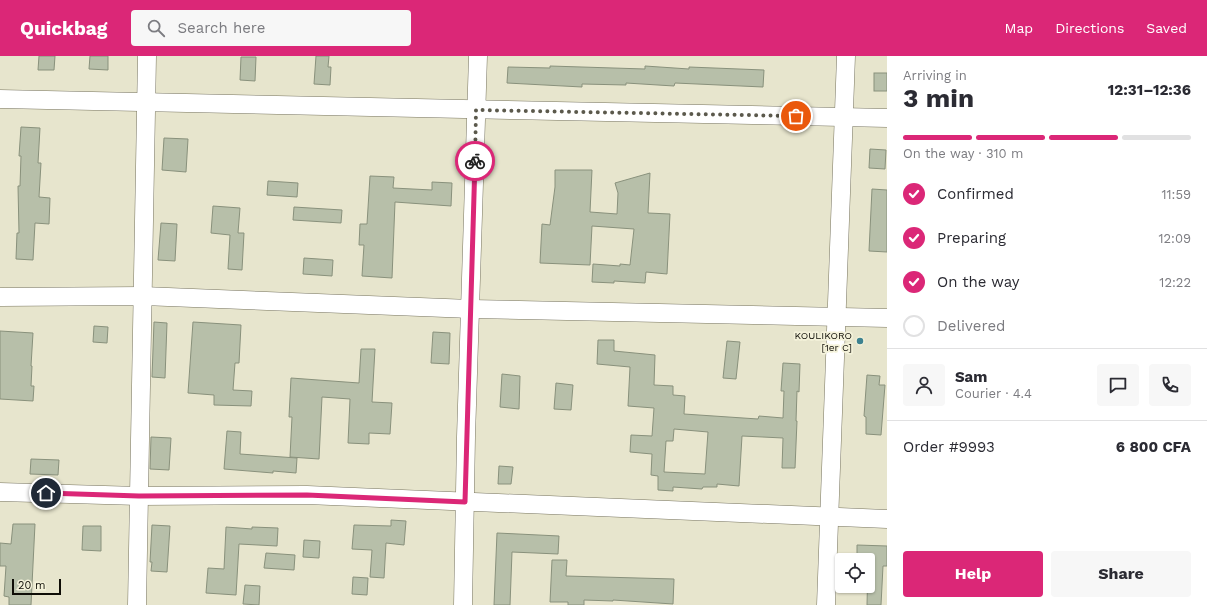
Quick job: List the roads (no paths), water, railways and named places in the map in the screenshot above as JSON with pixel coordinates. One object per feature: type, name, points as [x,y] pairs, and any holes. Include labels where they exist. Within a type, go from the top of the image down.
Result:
[{"type":"street","points":[[137,605],[148,56]]},
{"type":"street","points":[[463,605],[478,56]]},
{"type":"street","points":[[826,605],[846,56]]},
{"type":"street","points":[[0,100],[887,118]]},
{"type":"street","points":[[0,298],[143,296],[470,309],[887,318]]},
{"type":"street","points":[[0,492],[139,496],[307,495],[887,519]]},
{"type":"place","name":"KOULIKORO [1er C]","points":[[860,341]]}]
